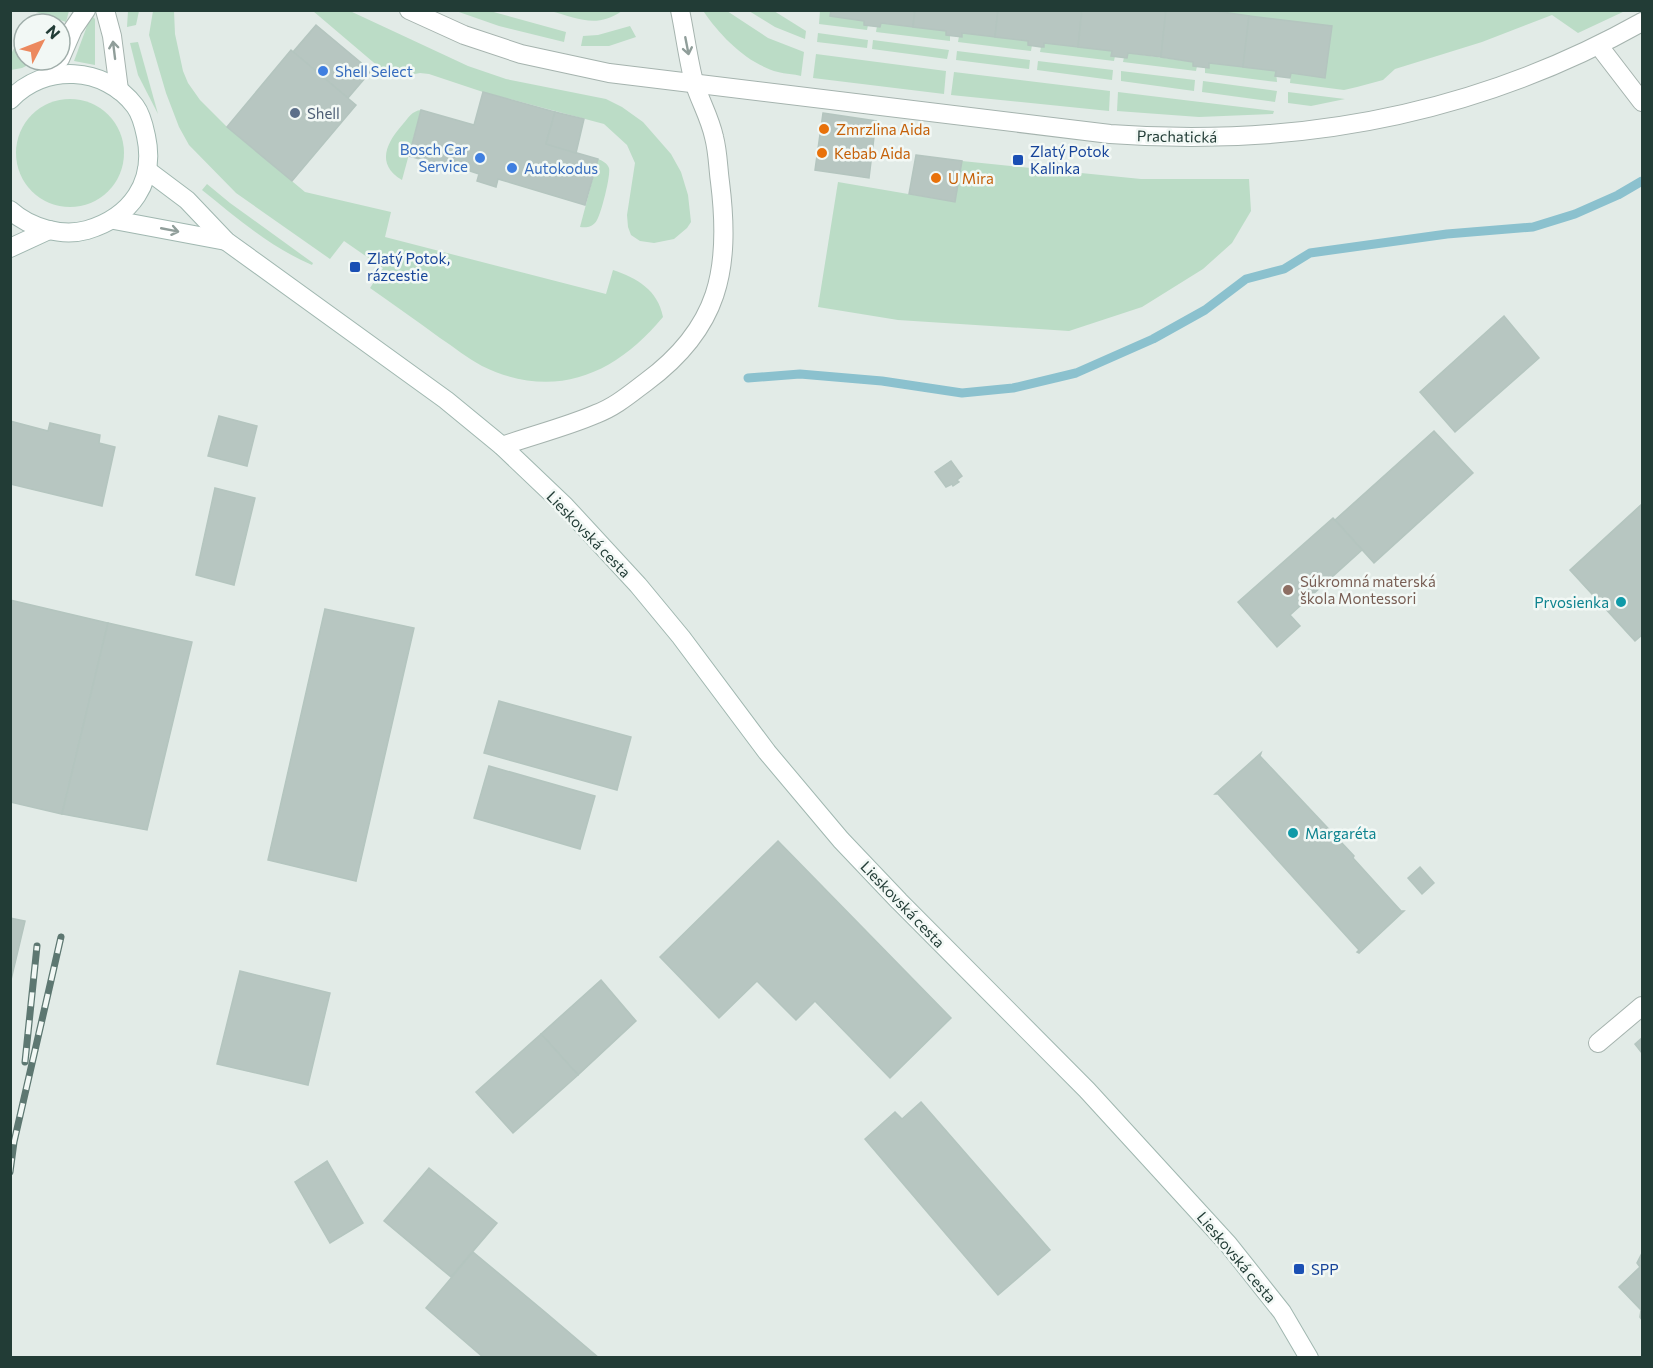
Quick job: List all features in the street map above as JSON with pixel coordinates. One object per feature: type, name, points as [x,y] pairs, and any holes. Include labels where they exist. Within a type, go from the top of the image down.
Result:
[{"type":"street","points":[[72,31],[86,10]]},
{"type":"street","points":[[105,10],[112,36],[119,90]]},
{"type":"street","name":"Prachatická","points":[[409,10],[464,34],[521,54],[609,73],[1110,134],[1226,138],[1326,129],[1393,117],[1468,98],[1517,81],[1599,46],[1642,22]]},
{"type":"street","points":[[502,446],[597,414],[616,404],[659,373],[681,351],[704,322],[713,303],[720,281],[723,205],[714,137],[694,82],[680,10]]},
{"type":"street","points":[[1599,46],[1642,102]]},
{"type":"street","points":[[49,76],[52,72]]},
{"type":"street","name":"Lieskovská cesta","points":[[10,100],[27,86],[49,76],[79,73],[104,81],[119,90],[135,106],[144,128],[148,152],[144,182],[133,202],[114,220],[82,231],[60,232],[30,224],[10,210]]},
{"type":"street","name":"Lieskovská cesta","points":[[147,170],[187,200],[226,241],[413,376],[502,446],[565,506],[638,585],[681,637],[767,752],[841,840],[899,902],[1088,1090],[1228,1244],[1282,1312],[1309,1358]]},
{"type":"street","name":"Lieskovská cesta","points":[[114,220],[226,241]]},
{"type":"street","points":[[10,248],[49,230]]},
{"type":"street","points":[[1598,1043],[1642,1006]]},
{"type":"green space","points":[[33,10],[69,11],[69,12],[36,12]]},
{"type":"green space","points":[[622,10],[604,20],[595,21],[550,11]]},
{"type":"green space","points":[[831,10],[831,16],[864,21],[868,25],[867,30],[819,24],[820,11]]},
{"type":"green space","points":[[128,11],[139,11],[136,25],[127,27]]},
{"type":"green space","points":[[153,11],[174,11],[175,34],[183,71],[200,100],[227,127],[305,192],[391,212],[385,237],[606,294],[613,270],[645,286],[656,299],[663,317],[625,354],[604,367],[582,376],[558,381],[534,381],[508,376],[476,363],[370,288],[383,268],[344,241],[330,259],[236,193],[189,145],[179,127],[166,93],[149,35]]},
{"type":"green space","points":[[313,11],[350,11],[468,66],[506,79],[606,99],[622,107],[643,122],[671,154],[681,172],[688,195],[691,222],[674,239],[654,243],[640,241],[631,235],[627,215],[635,163],[627,145],[604,124],[483,92],[429,74],[404,76],[386,73]]},
{"type":"green space","points":[[456,11],[490,11],[566,32],[564,42],[499,26]]},
{"type":"green space","points":[[727,11],[768,38],[804,52],[801,76],[781,73],[756,63],[727,40],[704,12]]},
{"type":"green space","points":[[749,11],[774,11],[806,31],[805,39],[775,27]]},
{"type":"green space","points":[[1209,11],[1625,11],[1578,33],[1552,15],[1482,42],[1395,69],[1383,80],[1344,90],[1290,83],[1291,73],[1325,77],[1331,26]]},
{"type":"green space","points":[[90,18],[95,19],[95,65],[74,61]]},
{"type":"green space","points":[[881,23],[946,31],[950,35],[950,41],[876,32],[877,26]]},
{"type":"green space","points":[[630,26],[636,37],[609,46],[581,46],[583,36],[598,35]]},
{"type":"green space","points":[[818,33],[868,40],[867,48],[817,42]]},
{"type":"green space","points":[[962,33],[1028,41],[1032,45],[1031,51],[958,42]]},
{"type":"green space","points":[[873,40],[949,50],[947,59],[872,49]]},
{"type":"green space","points":[[138,42],[158,114],[138,75],[130,43]]},
{"type":"green space","points":[[1044,43],[1112,51],[1111,56],[1115,56],[1114,61],[1040,52]]},
{"type":"green space","points":[[957,51],[1030,60],[1029,69],[956,60]]},
{"type":"green space","points":[[1128,53],[1193,62],[1193,66],[1197,66],[1196,71],[1123,62]]},
{"type":"green space","points":[[816,54],[946,71],[944,94],[813,78]]},
{"type":"green space","points":[[1038,61],[1113,70],[1112,80],[1037,70]]},
{"type":"green space","points":[[1209,63],[1276,71],[1277,82],[1205,73],[1205,67]]},
{"type":"green space","points":[[1121,71],[1195,80],[1194,91],[1121,81]]},
{"type":"green space","points":[[954,72],[1110,91],[1109,111],[951,95]]},
{"type":"green space","points":[[1203,81],[1277,91],[1275,102],[1202,92]]},
{"type":"green space","points":[[1118,92],[1274,111],[1273,114],[1199,117],[1117,111]]},
{"type":"green space","points":[[1288,92],[1345,99],[1311,106],[1288,103]]},
{"type":"green space","points":[[70,99],[91,103],[108,115],[120,132],[124,153],[120,174],[108,191],[91,203],[70,207],[49,203],[32,191],[20,174],[16,153],[20,132],[32,115],[49,103]]},
{"type":"green space","points":[[421,110],[402,180],[389,167],[386,153],[397,131],[411,115]]},
{"type":"green space","points":[[598,159],[605,162],[609,168],[603,203],[594,224],[580,227]]},
{"type":"green space","points":[[962,161],[1141,179],[1249,179],[1251,211],[1232,243],[1203,269],[1142,307],[1069,331],[898,320],[818,307],[838,182],[955,202]]},
{"type":"green space","points":[[207,184],[313,263],[312,265],[282,250],[241,221],[202,190]]},
{"type":"building","points":[[831,10],[915,10],[913,27],[881,23],[880,27],[864,25],[864,21],[830,16]]},
{"type":"building","points":[[915,10],[998,10],[995,37],[962,33],[962,37],[946,35],[946,31],[913,27]]},
{"type":"building","points":[[998,10],[1082,10],[1078,47],[1044,43],[1044,47],[1041,47],[1028,45],[1028,41],[995,37]]},
{"type":"building","points":[[1082,10],[1166,10],[1161,57],[1128,53],[1127,58],[1111,56],[1112,51],[1078,47]]},
{"type":"building","points":[[1166,10],[1209,10],[1249,16],[1243,67],[1209,63],[1209,68],[1193,66],[1193,62],[1161,57]]},
{"type":"building","points":[[1249,16],[1332,26],[1325,78],[1291,73],[1290,78],[1275,76],[1276,71],[1243,67]]},
{"type":"building","points":[[316,25],[371,71],[348,98],[293,52]]},
{"type":"building","points":[[291,50],[356,105],[292,181],[227,127]]},
{"type":"building","points":[[483,92],[555,112],[546,144],[598,159],[585,205],[498,179],[496,187],[477,181],[479,174],[409,156],[421,110],[474,125]]},
{"type":"building","points":[[555,112],[584,119],[576,153],[546,144]]},
{"type":"building","points":[[823,113],[876,121],[869,178],[815,170]]},
{"type":"building","name":"U Mira","points":[[916,155],[962,161],[955,202],[909,194]]},
{"type":"building","points":[[1504,316],[1539,358],[1455,432],[1420,392]]},
{"type":"building","points":[[219,416],[257,426],[247,466],[208,456]]},
{"type":"building","points":[[10,421],[48,431],[50,423],[100,435],[99,443],[115,447],[102,506],[10,484]]},
{"type":"building","points":[[1434,431],[1473,473],[1374,563],[1335,520]]},
{"type":"building","points":[[951,461],[962,476],[957,480],[959,482],[946,487],[935,472]]},
{"type":"building","points":[[215,488],[255,498],[234,585],[196,575]]},
{"type":"building","name":"Prvosienka","points":[[1642,504],[1642,635],[1635,641],[1570,570]]},
{"type":"building","points":[[1333,518],[1362,550],[1290,615],[1300,626],[1277,647],[1238,602]]},
{"type":"building","points":[[10,600],[108,623],[62,814],[10,802]]},
{"type":"building","points":[[325,609],[414,628],[356,881],[268,860]]},
{"type":"building","points":[[108,623],[192,642],[147,830],[62,814]]},
{"type":"building","points":[[499,701],[631,737],[617,790],[484,753]]},
{"type":"building","name":"Margaréta","points":[[1261,753],[1260,756],[1354,856],[1353,858],[1401,911],[1404,911],[1359,953],[1357,952],[1359,950],[1218,794],[1215,794]]},
{"type":"building","points":[[489,766],[595,796],[580,849],[474,818]]},
{"type":"building","points":[[778,841],[951,1018],[890,1078],[815,1001],[796,1020],[757,981],[719,1018],[660,957]]},
{"type":"building","points":[[1420,867],[1434,883],[1422,894],[1408,878]]},
{"type":"building","points":[[10,918],[25,921],[10,984]]},
{"type":"building","points":[[240,971],[330,993],[308,1085],[217,1064]]},
{"type":"building","points":[[601,980],[636,1021],[578,1075],[541,1034]]},
{"type":"building","points":[[541,1034],[578,1075],[513,1133],[476,1092]]},
{"type":"building","points":[[1642,1038],[1642,1053],[1635,1044]]},
{"type":"building","points":[[921,1102],[1050,1250],[998,1295],[865,1139],[895,1112],[902,1119]]},
{"type":"building","points":[[327,1161],[363,1223],[330,1243],[295,1182]]},
{"type":"building","points":[[429,1168],[497,1223],[451,1277],[384,1221]]},
{"type":"building","points":[[473,1252],[599,1358],[484,1358],[426,1308]]},
{"type":"building","points":[[1642,1253],[1642,1320],[1641,1310],[1619,1287],[1640,1267],[1637,1263]]},
{"type":"waterway","points":[[748,378],[800,374],[882,381],[962,393],[1013,388],[1076,373],[1153,339],[1205,310],[1246,279],[1284,269],[1310,253],[1447,234],[1533,227],[1575,214],[1618,195],[1642,181]]},
{"type":"railway","points":[[10,1172],[14,1142],[61,937]]},
{"type":"railway","points":[[25,1062],[37,946]]},
{"type":"place","name":"Shell Select","points":[[323,71]]},
{"type":"place","name":"Shell","points":[[295,113]]},
{"type":"place","name":"Zmrzlina Aida","points":[[824,129]]},
{"type":"place","name":"Kebab Aida","points":[[822,153]]},
{"type":"place","name":"Bosch Car Service","points":[[480,158]]},
{"type":"place","name":"Zlatý Potok Kalinka","points":[[1018,160]]},
{"type":"place","name":"Autokodus","points":[[512,168]]},
{"type":"place","name":"U Mira","points":[[936,178]]},
{"type":"place","name":"Zlatý Potok, rázcestie","points":[[355,267]]},
{"type":"place","name":"Súkromná materská škola Montessori","points":[[1288,590]]},
{"type":"place","name":"Prvosienka","points":[[1621,602]]},
{"type":"place","name":"Margaréta","points":[[1293,833]]},
{"type":"place","name":"SPP","points":[[1299,1269]]}]
